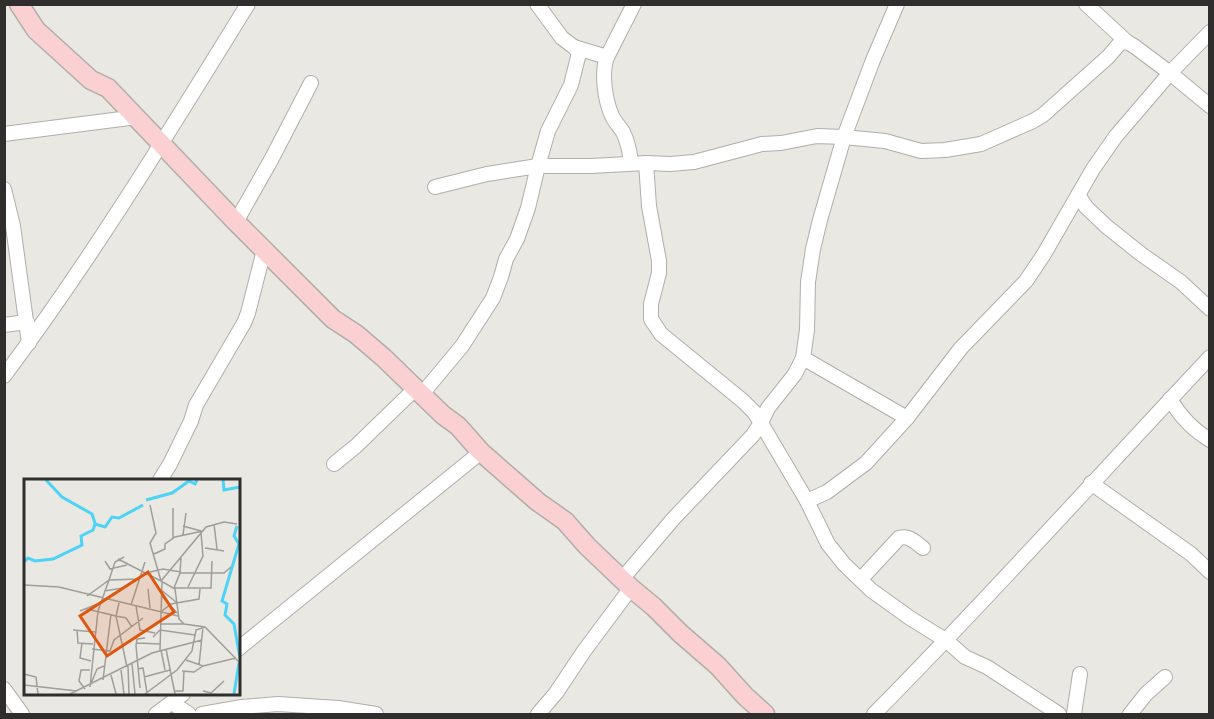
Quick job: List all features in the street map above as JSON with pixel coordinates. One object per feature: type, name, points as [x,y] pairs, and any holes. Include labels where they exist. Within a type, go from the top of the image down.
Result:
[{"type":"street","points":[[19,4],[36,30],[91,80],[108,88],[236,222],[333,319],[356,334],[384,358],[467,435],[481,452],[538,502],[565,521],[586,546],[718,666],[765,714]]},
{"type":"street","points":[[4,376],[76,275],[162,144],[248,4]]},
{"type":"street","points":[[334,464],[419,391],[462,345],[493,298],[506,259],[517,239],[528,208],[548,131],[571,85],[579,53],[562,38],[537,4]]},
{"type":"street","points":[[631,164],[629,146],[611,113],[604,78],[604,65],[634,4]]},
{"type":"street","points":[[538,714],[556,693],[627,584],[674,518],[753,435],[768,408],[795,374],[803,358],[807,330],[808,282],[813,249],[844,137],[897,4]]},
{"type":"street","points":[[1086,4],[1127,42],[1170,73],[1209,106]]},
{"type":"street","points":[[807,501],[828,492],[866,463],[907,418],[961,348],[1026,281],[1116,136],[1209,32]]},
{"type":"street","points":[[435,187],[487,174],[538,166],[694,162],[762,144],[817,136],[885,141],[921,151],[981,144],[1043,115],[1108,57],[1120,43],[1127,42]]},
{"type":"street","points":[[574,47],[608,57]]},
{"type":"street","points":[[236,222],[311,83]]},
{"type":"street","points":[[4,134],[137,117]]},
{"type":"street","points":[[646,163],[649,206],[659,261],[659,273],[651,304],[651,319],[661,334],[744,401],[754,412],[807,501],[828,544],[844,564],[871,590],[946,641],[965,657],[987,667],[1059,714]]},
{"type":"street","points":[[4,189],[29,343]]},
{"type":"street","points":[[1078,195],[1086,207],[1106,226],[1181,282],[1209,309]]},
{"type":"street","points":[[161,479],[191,421],[196,405],[244,323],[264,250]]},
{"type":"street","points":[[4,325],[27,322]]},
{"type":"street","points":[[874,714],[946,641],[1209,357]]},
{"type":"street","points":[[803,358],[907,418]]},
{"type":"street","points":[[1170,399],[1190,425],[1209,441]]},
{"type":"street","points":[[240,647],[481,452]]},
{"type":"street","points":[[1091,483],[1191,554],[1209,572]]},
{"type":"street","points":[[861,579],[899,538],[904,536],[910,538],[923,548]]},
{"type":"street","points":[[1074,714],[1080,674]]},
{"type":"street","points":[[1130,714],[1146,694],[1165,677]]},
{"type":"street","points":[[4,688],[22,714]]},
{"type":"street","points":[[156,714],[181,695]]},
{"type":"street","points":[[172,703],[189,714]]},
{"type":"street","points":[[202,714],[278,704],[338,708],[376,714]]}]
